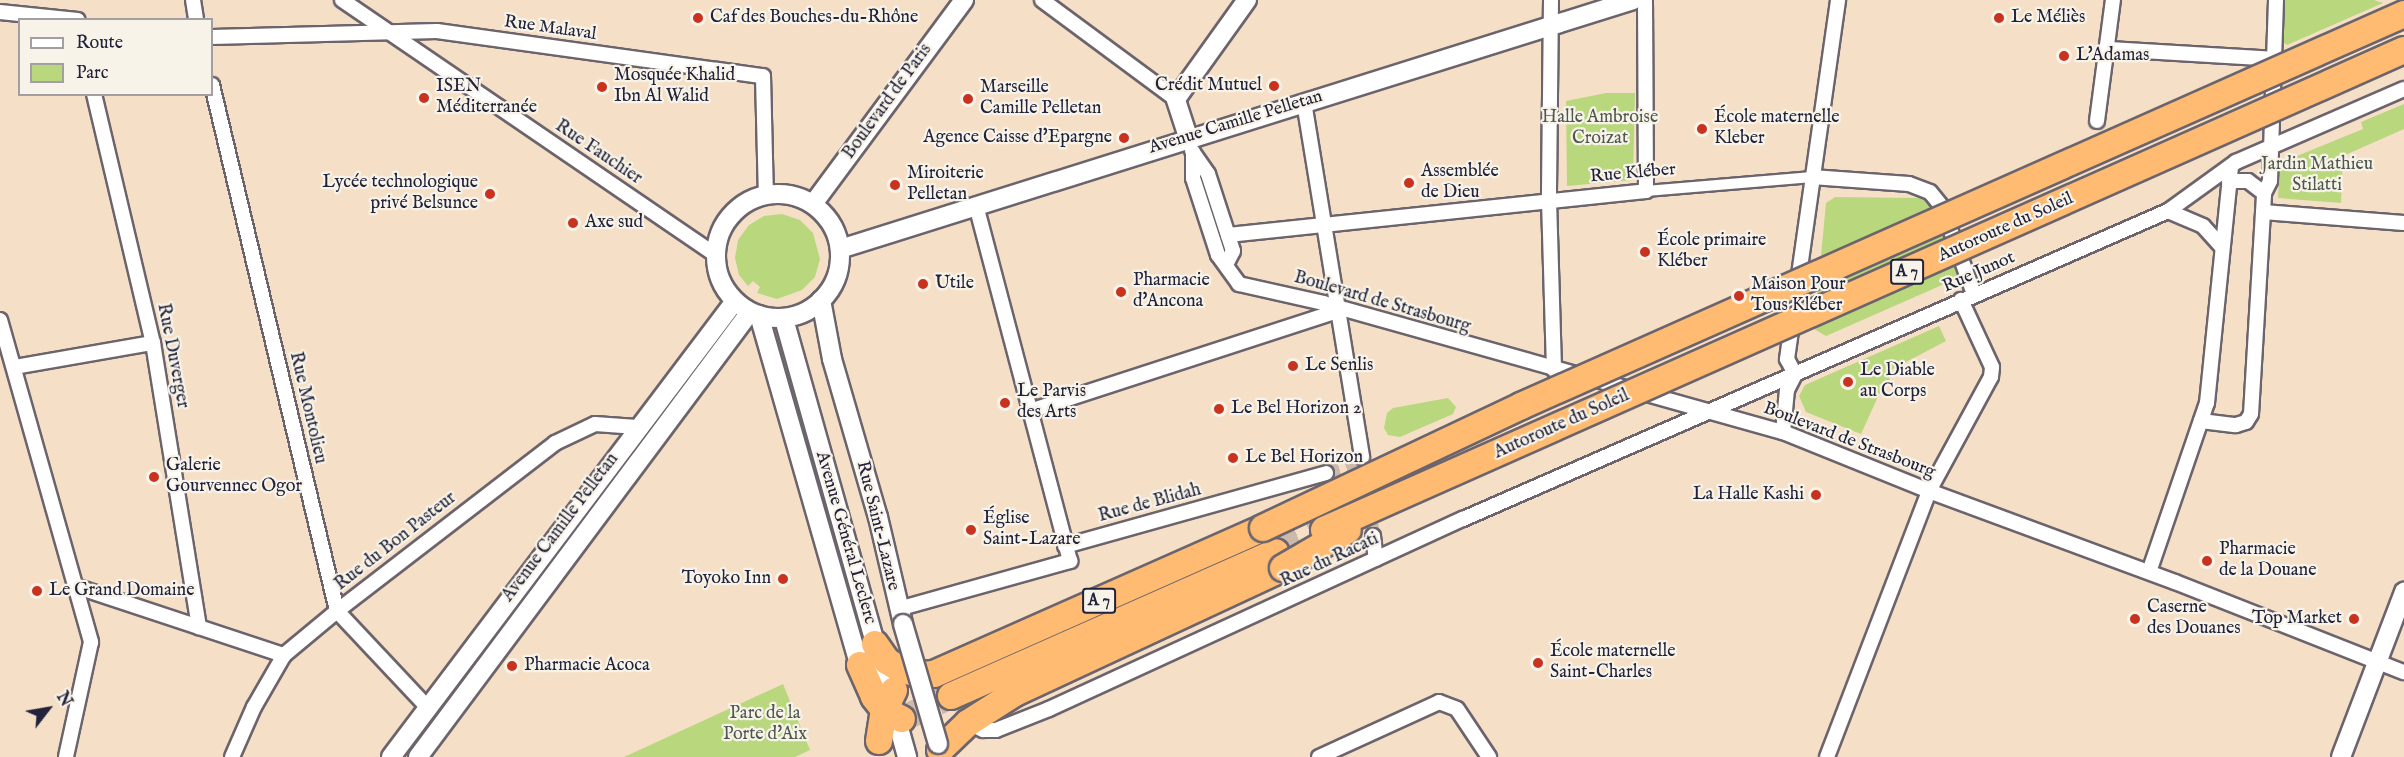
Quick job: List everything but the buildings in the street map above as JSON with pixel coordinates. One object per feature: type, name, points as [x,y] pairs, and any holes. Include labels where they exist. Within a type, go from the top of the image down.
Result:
[{"type":"highway","name":"Autoroute du Soleil","points":[[875,644],[887,661],[900,669],[921,675],[934,674],[1263,528],[1465,432],[2404,15]]},
{"type":"highway","name":"Autoroute du Soleil","points":[[1410,493],[2404,50]]},
{"type":"highway","name":"A 7","points":[[1324,530],[1410,493]]},
{"type":"highway","points":[[939,747],[968,723],[1014,693],[1410,493]]},
{"type":"highway","name":"A 7","points":[[951,696],[1280,559]]},
{"type":"highway","points":[[1010,688],[1280,559]]},
{"type":"highway","points":[[860,665],[893,706],[879,741]]},
{"type":"street","points":[[193,0],[196,18]]},
{"type":"street","name":"Rue Fauchier","points":[[342,0],[716,255]]},
{"type":"street","name":"Boulevard de Paris","points":[[813,204],[964,0]]},
{"type":"street","points":[[1042,0],[1176,99],[1190,145],[1193,178],[1218,255],[1227,263],[1233,251],[1228,235],[1208,174],[1190,145]]},
{"type":"street","points":[[1176,99],[1248,0]]},
{"type":"street","points":[[1551,0],[1549,200],[1554,370]]},
{"type":"street","name":"Avenue Camille Pelletan","points":[[840,249],[976,206],[1190,145],[1304,102],[1551,32],[1632,0]]},
{"type":"street","points":[[1645,0],[1646,191]]},
{"type":"street","points":[[1783,432],[1786,390],[1795,374],[1787,359],[1838,0]]},
{"type":"street","points":[[2097,121],[2113,0]]},
{"type":"street","points":[[2201,421],[2236,425],[2246,422],[2251,414],[2264,193],[2270,182],[2276,0]]},
{"type":"street","points":[[0,12],[66,18]]},
{"type":"street","name":"Rue Malaval","points":[[213,37],[437,31],[763,76],[766,196]]},
{"type":"street","points":[[2108,49],[2274,59]]},
{"type":"street","name":"Rue Montolieu","points":[[213,89],[337,611],[428,708]]},
{"type":"street","name":"Rue Junot","points":[[1706,411],[2168,211],[2230,174],[2272,145],[2404,89]]},
{"type":"street","name":"Rue Duverger","points":[[94,96],[153,343],[199,627]]},
{"type":"street","points":[[1304,102],[1341,310],[1362,457]]},
{"type":"street","points":[[2150,572],[2207,403],[2230,174],[2248,181],[2264,193]]},
{"type":"street","name":"Rue Kléber","points":[[1228,235],[1549,200],[1812,177],[1909,184],[1930,192],[1942,207],[1974,294]]},
{"type":"street","points":[[783,194],[813,204],[831,224],[840,249],[837,276],[821,300],[801,314],[784,319],[754,314],[735,301],[724,287],[716,255],[720,233],[731,215],[747,202],[766,196],[783,194]]},
{"type":"street","points":[[901,616],[1070,561],[976,206]]},
{"type":"street","points":[[2168,211],[2203,226],[2222,247]]},
{"type":"street","points":[[2263,212],[2404,223]]},
{"type":"street","name":"Boulevard de Strasbourg","points":[[1227,263],[1232,279],[1239,284],[1783,432],[1929,491],[2150,572],[2404,672]]},
{"type":"street","name":"Rue Saint-Lazare","points":[[821,300],[832,359],[878,517],[901,616],[939,747]]},
{"type":"street","points":[[1827,757],[1929,491],[1992,372],[1961,300]]},
{"type":"street","name":"Avenue Camille Pelletan","points":[[391,757],[637,427],[735,301]]},
{"type":"street","points":[[1030,411],[1341,310]]},
{"type":"street","name":"Avenue Camille Pelletan","points":[[418,757],[754,314]]},
{"type":"street","name":"Avenue Général Leclerc","points":[[754,314],[860,665],[879,741]]},
{"type":"street","name":"Avenue Général Leclerc","points":[[784,319],[907,757]]},
{"type":"street","points":[[0,320],[90,642],[66,757]]},
{"type":"street","points":[[15,368],[153,343]]},
{"type":"street","name":"Rue du Racati","points":[[968,723],[983,730],[1007,727],[1706,411]]},
{"type":"street","name":"Rue du Bon Pasteur","points":[[232,757],[254,707],[284,655],[337,611],[555,443],[595,424],[637,427]]},
{"type":"street","name":"Rue de Blidah","points":[[1065,546],[1326,473]]},
{"type":"street","points":[[1373,536],[1376,559]]},
{"type":"street","points":[[75,586],[284,655]]},
{"type":"street","points":[[2341,757],[2404,592]]},
{"type":"street","points":[[1319,757],[1438,702],[1457,709],[1489,757]]},
{"type":"green space","points":[[2285,0],[2374,0],[2383,3],[2287,45],[2282,41]]},
{"type":"green space","name":"Halle Ambroise Croizat","points":[[1606,93],[1635,93],[1633,180],[1567,186],[1566,101]]},
{"type":"green space","name":"Jardin Mathieu Stilatti","points":[[2404,104],[2404,129],[2343,156],[2341,203],[2278,198],[2280,163],[2363,129],[2361,122]]},
{"type":"green space","points":[[1835,197],[1921,198],[1934,208],[1958,278],[1826,336],[1814,329],[1826,203]]},
{"type":"green space","points":[[782,214],[800,220],[813,233],[820,259],[815,277],[802,290],[777,299],[757,293],[760,287],[753,281],[748,286],[739,275],[735,258],[738,240],[749,225],[764,216]]},
{"type":"green space","name":"Le Diable au Corps","points":[[1939,326],[1946,341],[1887,372],[1890,380],[1879,385],[1881,390],[1861,434],[1806,412],[1799,396],[1805,385]]},
{"type":"green space","points":[[1448,398],[1456,407],[1453,414],[1400,437],[1388,435],[1384,428],[1387,413],[1393,408]]},
{"type":"green space","name":"Parc de la Porte d'Aix","points":[[783,684],[810,750],[795,757],[624,757]]},
{"type":"tunnel","points":[[1362,457],[1373,536]]},
{"type":"tunnel","points":[[1326,473],[1362,462]]},
{"type":"tunnel","points":[[1276,552],[1324,530]]},
{"type":"tunnel","points":[[902,719],[951,696]]},
{"type":"place","name":"Caf des Bouches-du-Rhône","points":[[698,18]]},
{"type":"place","name":"Le Méliès","points":[[1999,18]]},
{"type":"place","name":"L'Adamas","points":[[2064,56]]},
{"type":"place","name":"Crédit Mutuel","points":[[1274,86]]},
{"type":"place","name":"Mosquée Khalid Ibn Al Walid","points":[[602,87]]},
{"type":"place","name":"ISEN Méditerranée","points":[[424,98]]},
{"type":"place","name":"Marseille Camille Pelletan","points":[[968,99]]},
{"type":"place","name":"École maternelle Kleber","points":[[1702,129]]},
{"type":"place","name":"Agence Caisse d'Epargne","points":[[1124,138]]},
{"type":"place","name":"Assemblée de Dieu","points":[[1409,183]]},
{"type":"place","name":"Miroiterie Pelletan","points":[[895,185]]},
{"type":"place","name":"Lycée technologique privé Belsunce","points":[[490,194]]},
{"type":"place","name":"Axe sud","points":[[573,223]]},
{"type":"place","name":"École primaire Kléber","points":[[1645,252]]},
{"type":"place","name":"Utile","points":[[923,284]]},
{"type":"place","name":"Pharmacie d'Ancona","points":[[1121,292]]},
{"type":"place","name":"Maison Pour Tous Kléber","points":[[1739,296]]},
{"type":"place","name":"Le Senlis","points":[[1293,366]]},
{"type":"place","name":"Le Diable au Corps","points":[[1848,382]]},
{"type":"place","name":"Le Parvis des Arts","points":[[1005,403]]},
{"type":"place","name":"Le Bel Horizon 2","points":[[1219,409]]},
{"type":"place","name":"Le Bel Horizon","points":[[1233,458]]},
{"type":"place","name":"Galerie Gourvennec Ogor","points":[[154,477]]},
{"type":"place","name":"La Halle Kashi","points":[[1816,495]]},
{"type":"place","name":"Église Saint-Lazare","points":[[971,530]]},
{"type":"place","name":"Pharmacie de la Douane","points":[[2207,561]]},
{"type":"place","name":"Toyoko Inn","points":[[783,579]]},
{"type":"place","name":"Le Grand Domaine","points":[[37,591]]},
{"type":"place","name":"Caserne des Douanes","points":[[2135,619]]},
{"type":"place","name":"Top Market","points":[[2354,619]]},
{"type":"place","name":"École maternelle Saint-Charles","points":[[1538,663]]},
{"type":"place","name":"Pharmacie Acoca","points":[[512,666]]}]
